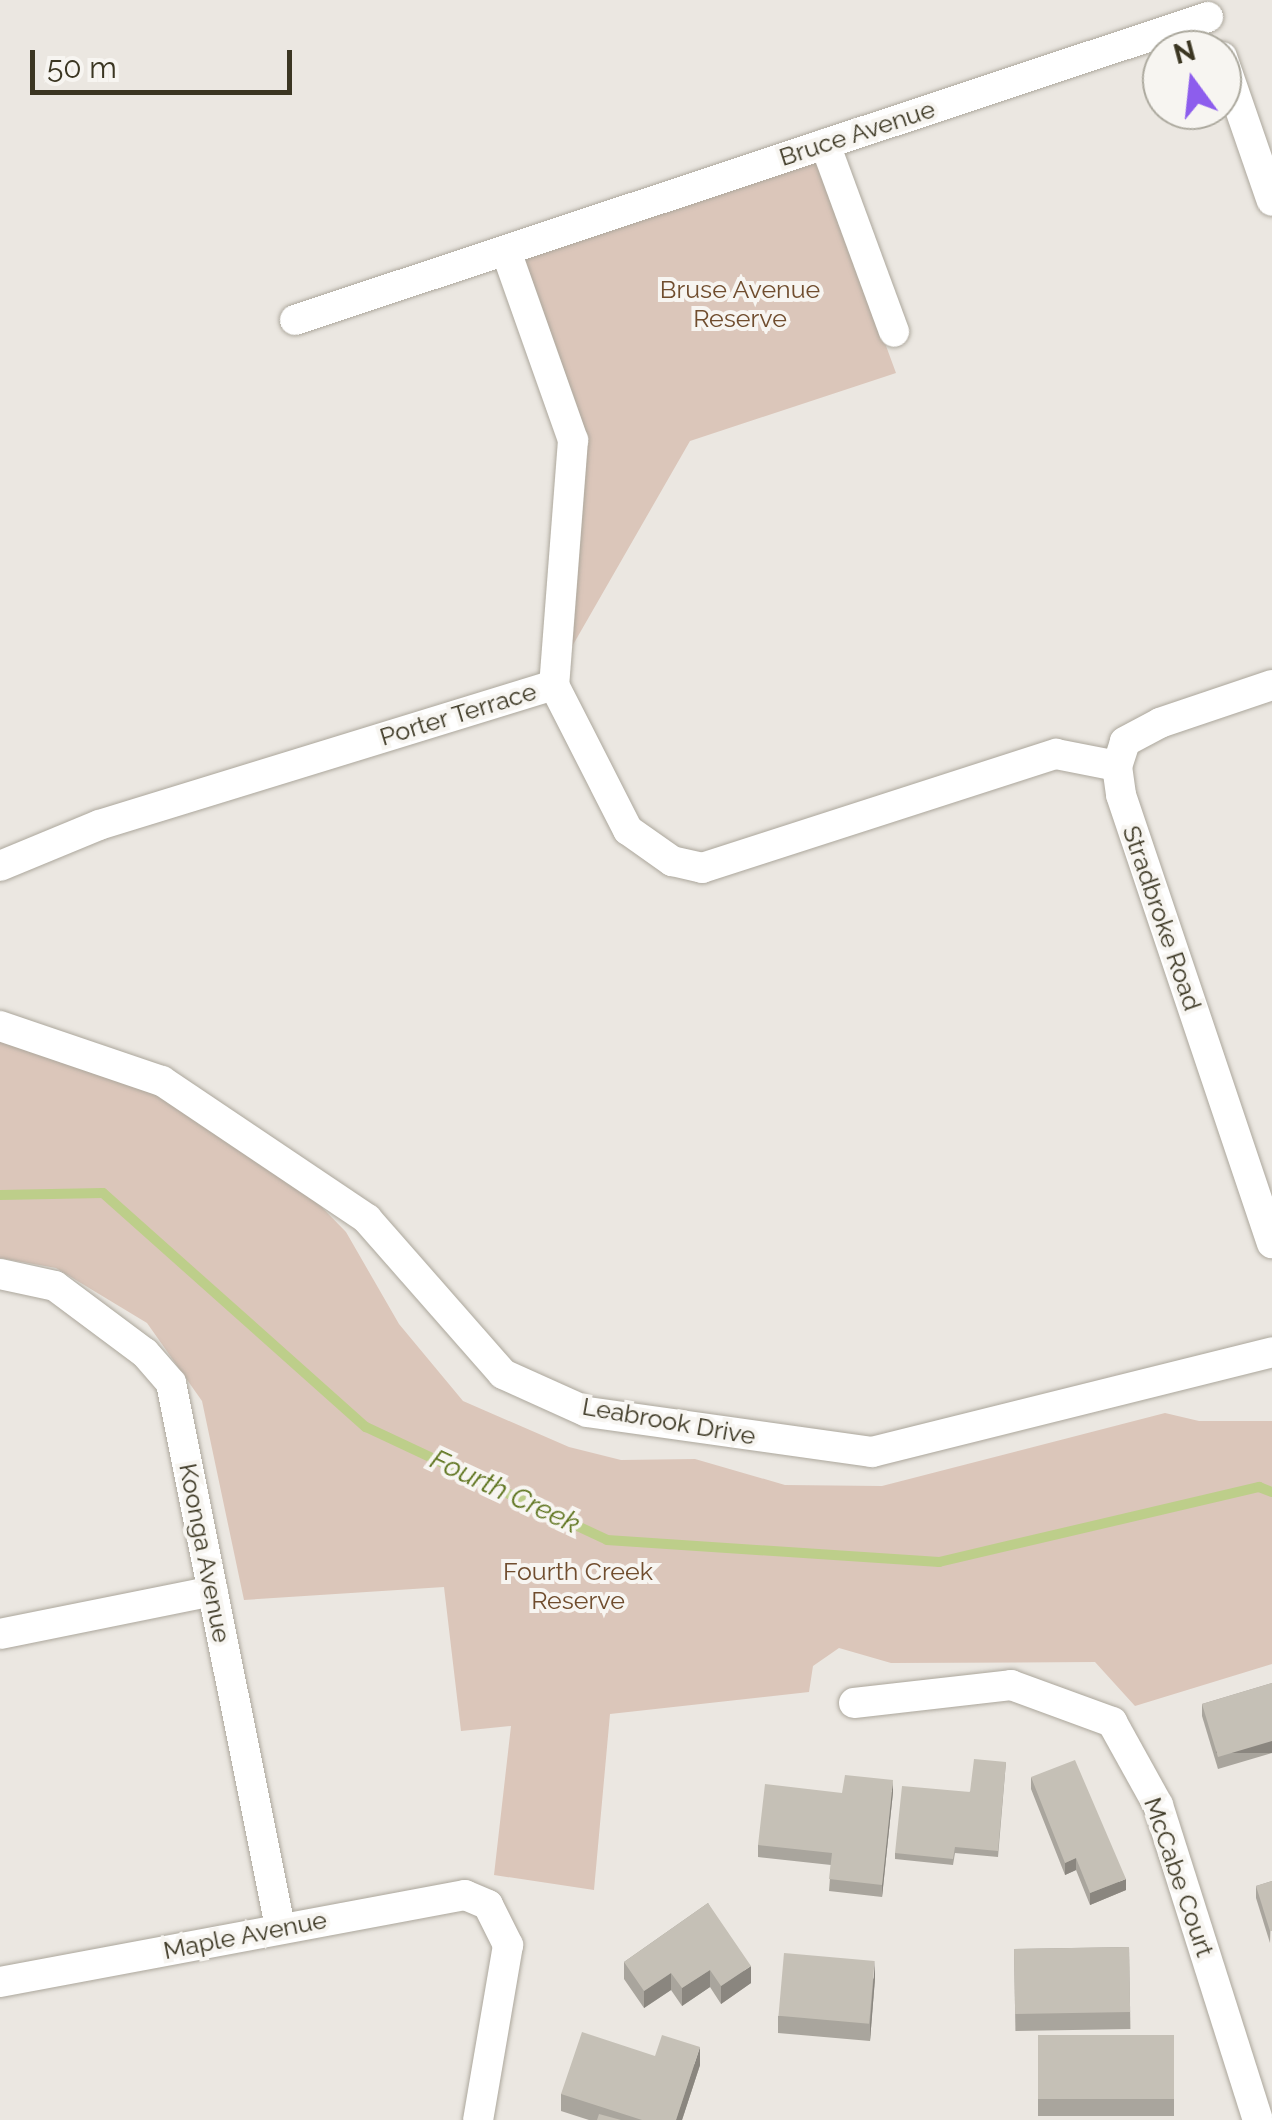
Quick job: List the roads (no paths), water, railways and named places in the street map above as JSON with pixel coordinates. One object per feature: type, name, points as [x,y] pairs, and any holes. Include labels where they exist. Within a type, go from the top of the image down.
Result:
[{"type":"street","name":"Bruce Avenue","points":[[295,320],[825,144],[1205,8]]},
{"type":"street","points":[[1242,115],[1272,202]]},
{"type":"street","points":[[825,144],[894,332]]},
{"type":"street","points":[[506,250],[573,440],[554,685]]},
{"type":"street","name":"Porter Terrace","points":[[0,866],[99,825],[554,685],[628,830],[672,862],[702,868],[1056,754],[1118,766]]},
{"type":"street","points":[[1118,766],[1125,742],[1160,723],[1272,685]]},
{"type":"street","name":"Stradbroke Road","points":[[1118,766],[1121,796],[1272,1243]]},
{"type":"street","name":"Leabrook Drive","points":[[0,1026],[162,1080],[367,1219],[502,1374],[587,1412],[872,1452],[1272,1352]]},
{"type":"street","name":"Koonga Avenue","points":[[0,1274],[55,1286],[145,1353],[170,1383],[280,1927]]},
{"type":"street","points":[[0,1634],[214,1591]]},
{"type":"street","name":"McCabe Court","points":[[854,1704],[1011,1685],[1112,1722],[1158,1804],[1258,2120]]},
{"type":"street","name":"Maple Avenue","points":[[0,1982],[465,1895],[488,1904],[508,1945],[478,2120]]},
{"type":"waterway","name":"Fourth Creek","points":[[0,1195],[103,1193],[366,1427],[607,1540],[939,1562],[1259,1487],[1272,1492]]},
{"type":"park label","name":"Bruse Avenue Reserve","points":[[740,304]]},
{"type":"park label","name":"Fourth Creek Reserve","points":[[578,1586]]}]
